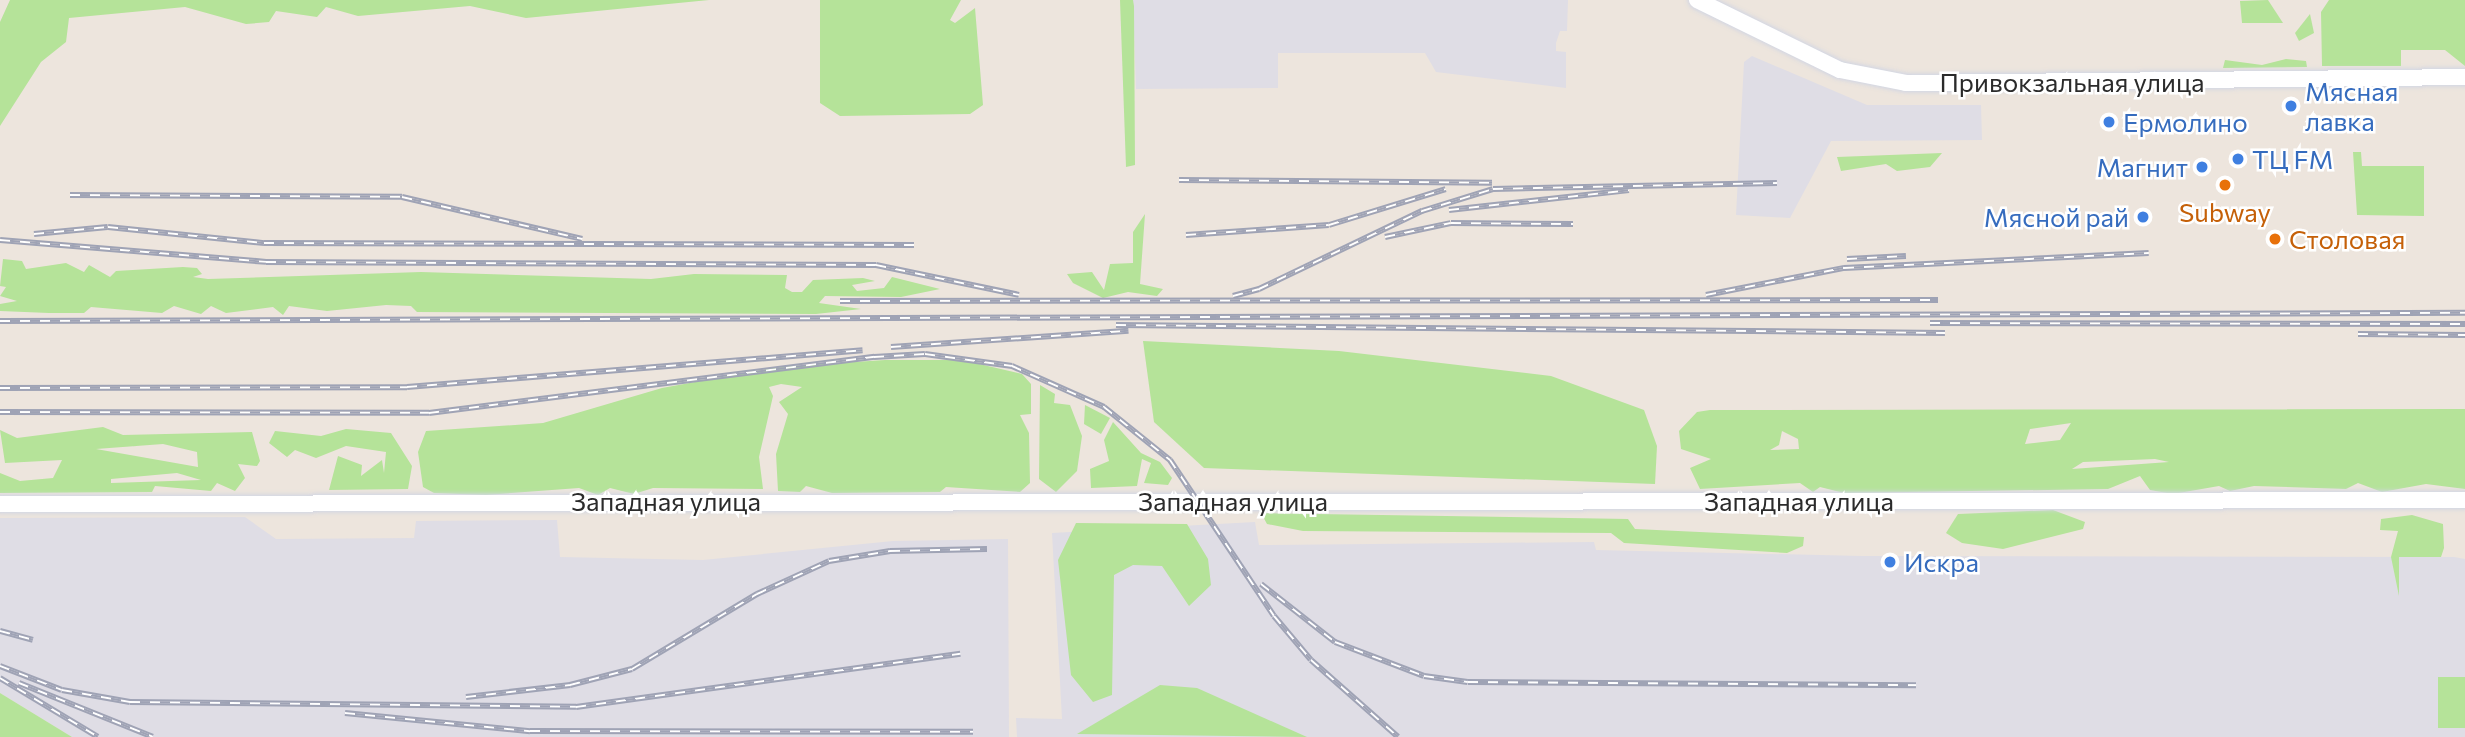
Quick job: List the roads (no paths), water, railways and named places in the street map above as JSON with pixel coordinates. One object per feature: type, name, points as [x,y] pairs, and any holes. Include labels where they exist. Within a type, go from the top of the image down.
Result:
[{"type":"street","name":"Привокзальная улица","points":[[1697,0],[1840,69],[1906,83],[2465,77]]},
{"type":"street","name":"Западная улица","points":[[0,504],[2465,500]]},
{"type":"railway","points":[[1179,180],[1492,183]]},
{"type":"railway","points":[[1233,296],[1259,289],[1422,211],[1493,189],[1777,183]]},
{"type":"railway","points":[[1186,235],[1329,225],[1446,189]]},
{"type":"railway","points":[[1449,210],[1629,190]]},
{"type":"railway","points":[[70,195],[402,197],[582,239]]},
{"type":"railway","points":[[1385,237],[1451,223],[1573,224]]},
{"type":"railway","points":[[34,234],[108,227],[264,243],[914,245]]},
{"type":"railway","points":[[0,240],[266,262],[876,265],[1019,295]]},
{"type":"railway","points":[[1706,295],[1844,268],[2149,253]]},
{"type":"railway","points":[[1847,259],[1906,256]]},
{"type":"railway","points":[[840,301],[1938,300]]},
{"type":"railway","points":[[0,321],[2465,313]]},
{"type":"railway","points":[[1930,323],[2465,324]]},
{"type":"railway","points":[[1116,325],[1945,333]]},
{"type":"railway","points":[[891,347],[1128,331]]},
{"type":"railway","points":[[2358,334],[2465,335]]},
{"type":"railway","points":[[0,388],[407,387],[863,350]]},
{"type":"railway","points":[[0,412],[429,413],[874,357],[925,354],[1012,366],[1104,407],[1170,460],[1274,616],[1311,660],[1398,737]]},
{"type":"railway","points":[[466,697],[570,685],[632,669],[757,594],[829,561],[890,551],[987,549]]},
{"type":"railway","points":[[1261,584],[1335,642],[1424,676],[1468,682],[1916,685]]},
{"type":"railway","points":[[0,631],[33,640]]},
{"type":"railway","points":[[0,666],[62,690],[130,702],[576,707],[960,654]]},
{"type":"railway","points":[[0,678],[98,737]]},
{"type":"railway","points":[[19,683],[153,737]]},
{"type":"railway","points":[[345,713],[530,731],[973,732]]},
{"type":"place","name":"Мясная лавка","points":[[2291,106]]},
{"type":"place","name":"Ермолино","points":[[2109,122]]},
{"type":"place","name":"ТЦ FM","points":[[2238,159]]},
{"type":"place","name":"Магнит","points":[[2202,167]]},
{"type":"place","name":"Subway","points":[[2225,185]]},
{"type":"place","name":"Мясной рай","points":[[2143,217]]},
{"type":"place","name":"Столовая","points":[[2275,239]]},
{"type":"place","name":"Искра","points":[[1890,562]]}]
